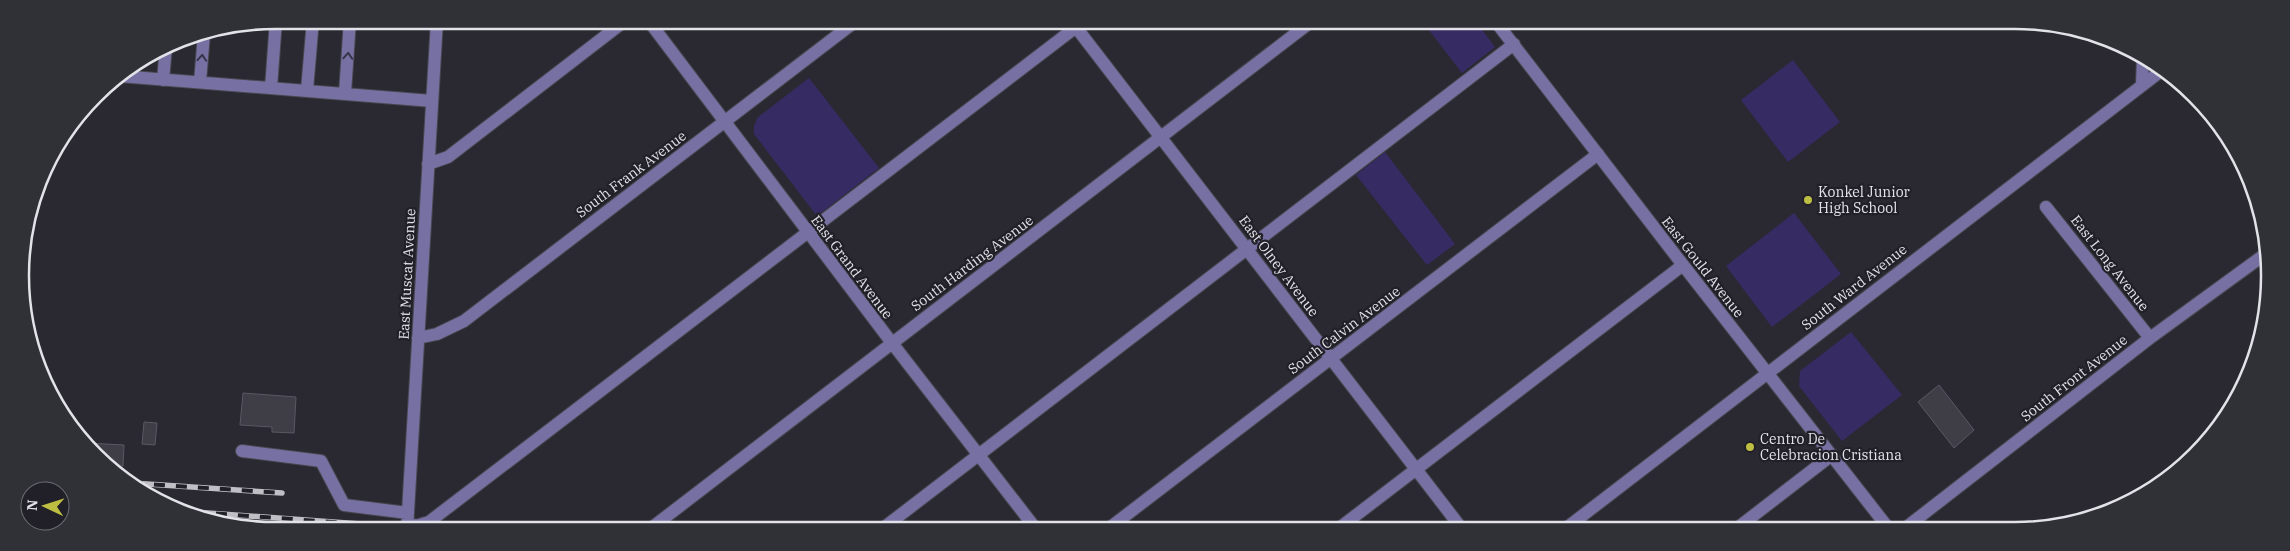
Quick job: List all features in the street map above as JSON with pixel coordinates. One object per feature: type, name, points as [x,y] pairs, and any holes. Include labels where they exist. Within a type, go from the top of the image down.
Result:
[{"type":"street","points":[[271,88],[275,29]]},
{"type":"street","points":[[307,90],[311,29]]},
{"type":"street","points":[[345,93],[349,29]]},
{"type":"street","name":"East Muscat Avenue","points":[[407,522],[436,29]]},
{"type":"street","points":[[428,164],[448,157],[614,29]]},
{"type":"street","name":"East Grand Avenue","points":[[655,29],[892,344],[1031,522]]},
{"type":"street","name":"South Frank Avenue","points":[[418,338],[437,334],[464,321],[846,29]]},
{"type":"street","points":[[429,522],[808,233],[1069,29]]},
{"type":"street","name":"East Olney Avenue","points":[[1081,29],[1161,138],[1457,522]]},
{"type":"street","name":"South Harding Avenue","points":[[659,522],[1302,29]]},
{"type":"street","name":"East Gould Avenue","points":[[1502,29],[1884,522]]},
{"type":"street","points":[[200,82],[204,40]]},
{"type":"street","points":[[891,522],[1514,44]]},
{"type":"street","points":[[163,80],[165,54]]},
{"type":"street","points":[[2142,85],[2143,65]]},
{"type":"street","name":"South Ward Avenue","points":[[1575,522],[2157,74]]},
{"type":"street","points":[[130,76],[432,101]]},
{"type":"street","name":"South Calvin Avenue","points":[[1117,522],[1598,154]]},
{"type":"street","name":"East Long Avenue","points":[[2046,207],[2150,338]]},
{"type":"street","name":"South Front Avenue","points":[[1913,522],[2150,338],[2261,257]]},
{"type":"street","points":[[1347,522],[1683,265]]},
{"type":"street","points":[[242,451],[321,461],[344,505],[404,522]]},
{"type":"street","points":[[1745,522],[1832,456]]},
{"type":"shaded area","points":[[1428,29],[1481,29],[1495,47],[1462,73]]},
{"type":"shaded area","points":[[1793,60],[1840,122],[1788,162],[1741,100]]},
{"type":"shaded area","points":[[809,78],[879,168],[817,216],[754,134],[754,126],[758,117]]},
{"type":"shaded area","points":[[1385,152],[1455,244],[1427,265],[1356,175]]},
{"type":"shaded area","points":[[1794,213],[1841,274],[1772,327],[1726,266]]},
{"type":"shaded area","points":[[1851,332],[1902,395],[1842,441],[1799,386],[1800,371]]},
{"type":"building","points":[[1939,385],[1974,430],[1954,448],[1918,402]]},
{"type":"building","points":[[243,393],[296,397],[294,433],[272,432],[272,427],[240,425]]},
{"type":"building","points":[[144,422],[157,423],[155,445],[142,444]]},
{"type":"building","points":[[95,443],[124,445],[123,466],[119,466]]},
{"type":"railway","points":[[143,484],[282,493]]},
{"type":"railway","points":[[209,513],[333,522]]},
{"type":"place","name":"Konkel Junior High School","points":[[1808,200]]},
{"type":"place","name":"Centro De Celebracion Cristiana","points":[[1750,447]]}]
